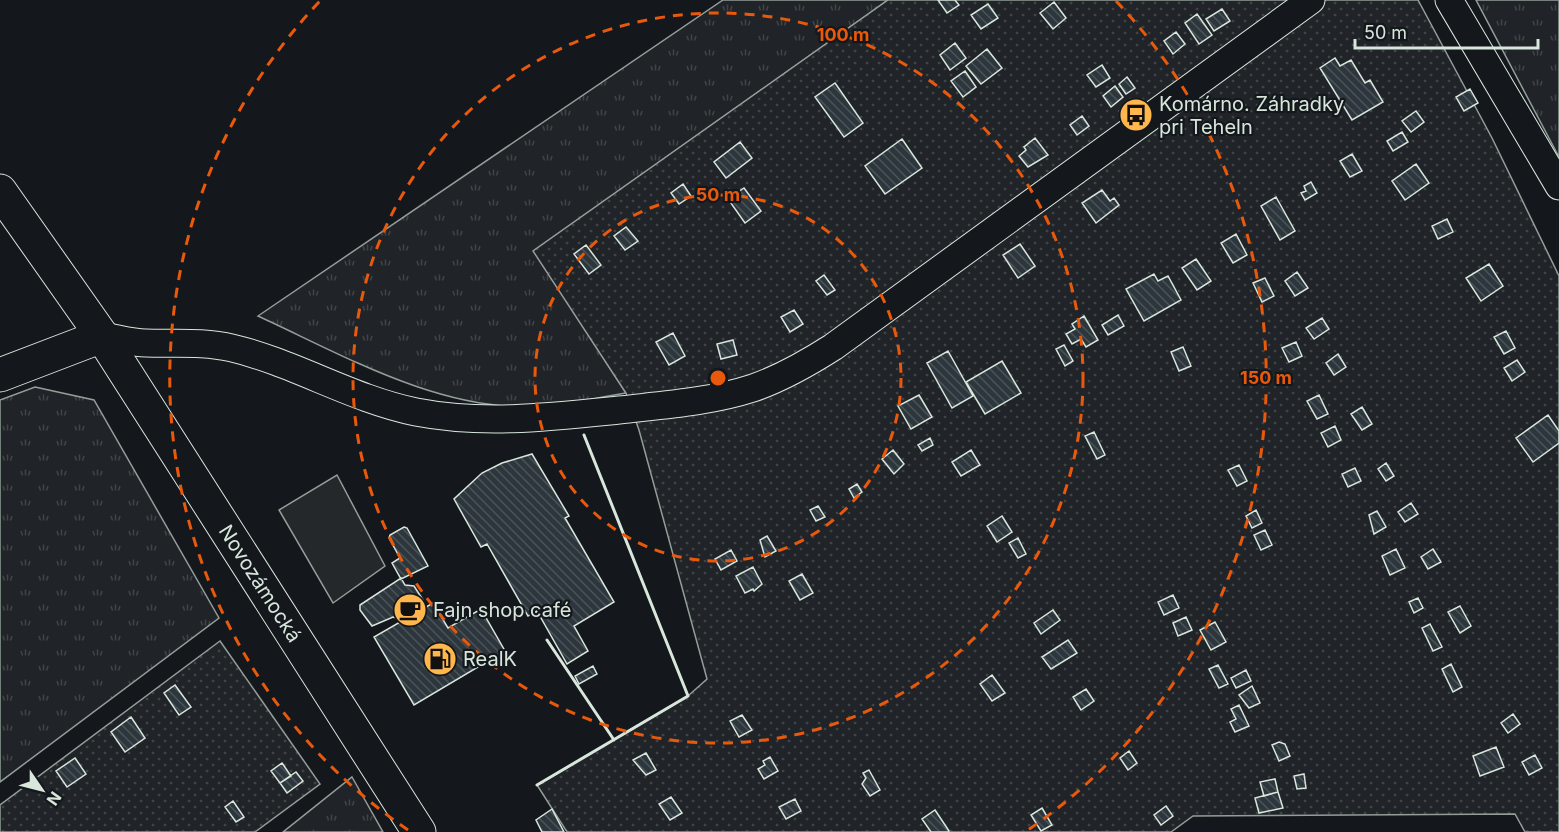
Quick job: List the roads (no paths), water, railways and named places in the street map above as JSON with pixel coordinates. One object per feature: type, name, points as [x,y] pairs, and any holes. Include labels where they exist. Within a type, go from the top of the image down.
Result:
[{"type":"main road","name":"Novozámocká","points":[[0,191],[102,336],[419,832]]},
{"type":"main road","points":[[0,375],[102,336]]},
{"type":"street","points":[[102,336],[145,344],[206,343],[230,347],[261,355],[378,402],[415,412],[456,418],[540,418],[656,406],[742,390],[777,378],[833,347],[1311,0]]},
{"type":"street","points":[[1449,0],[1559,186]]},
{"type":"place","name":"Komárno. Záhradky pri Teheln","points":[[1136,115]]},
{"type":"place","name":"Fajn shop café","points":[[410,610]]},
{"type":"place","name":"RealK","points":[[440,659]]}]
